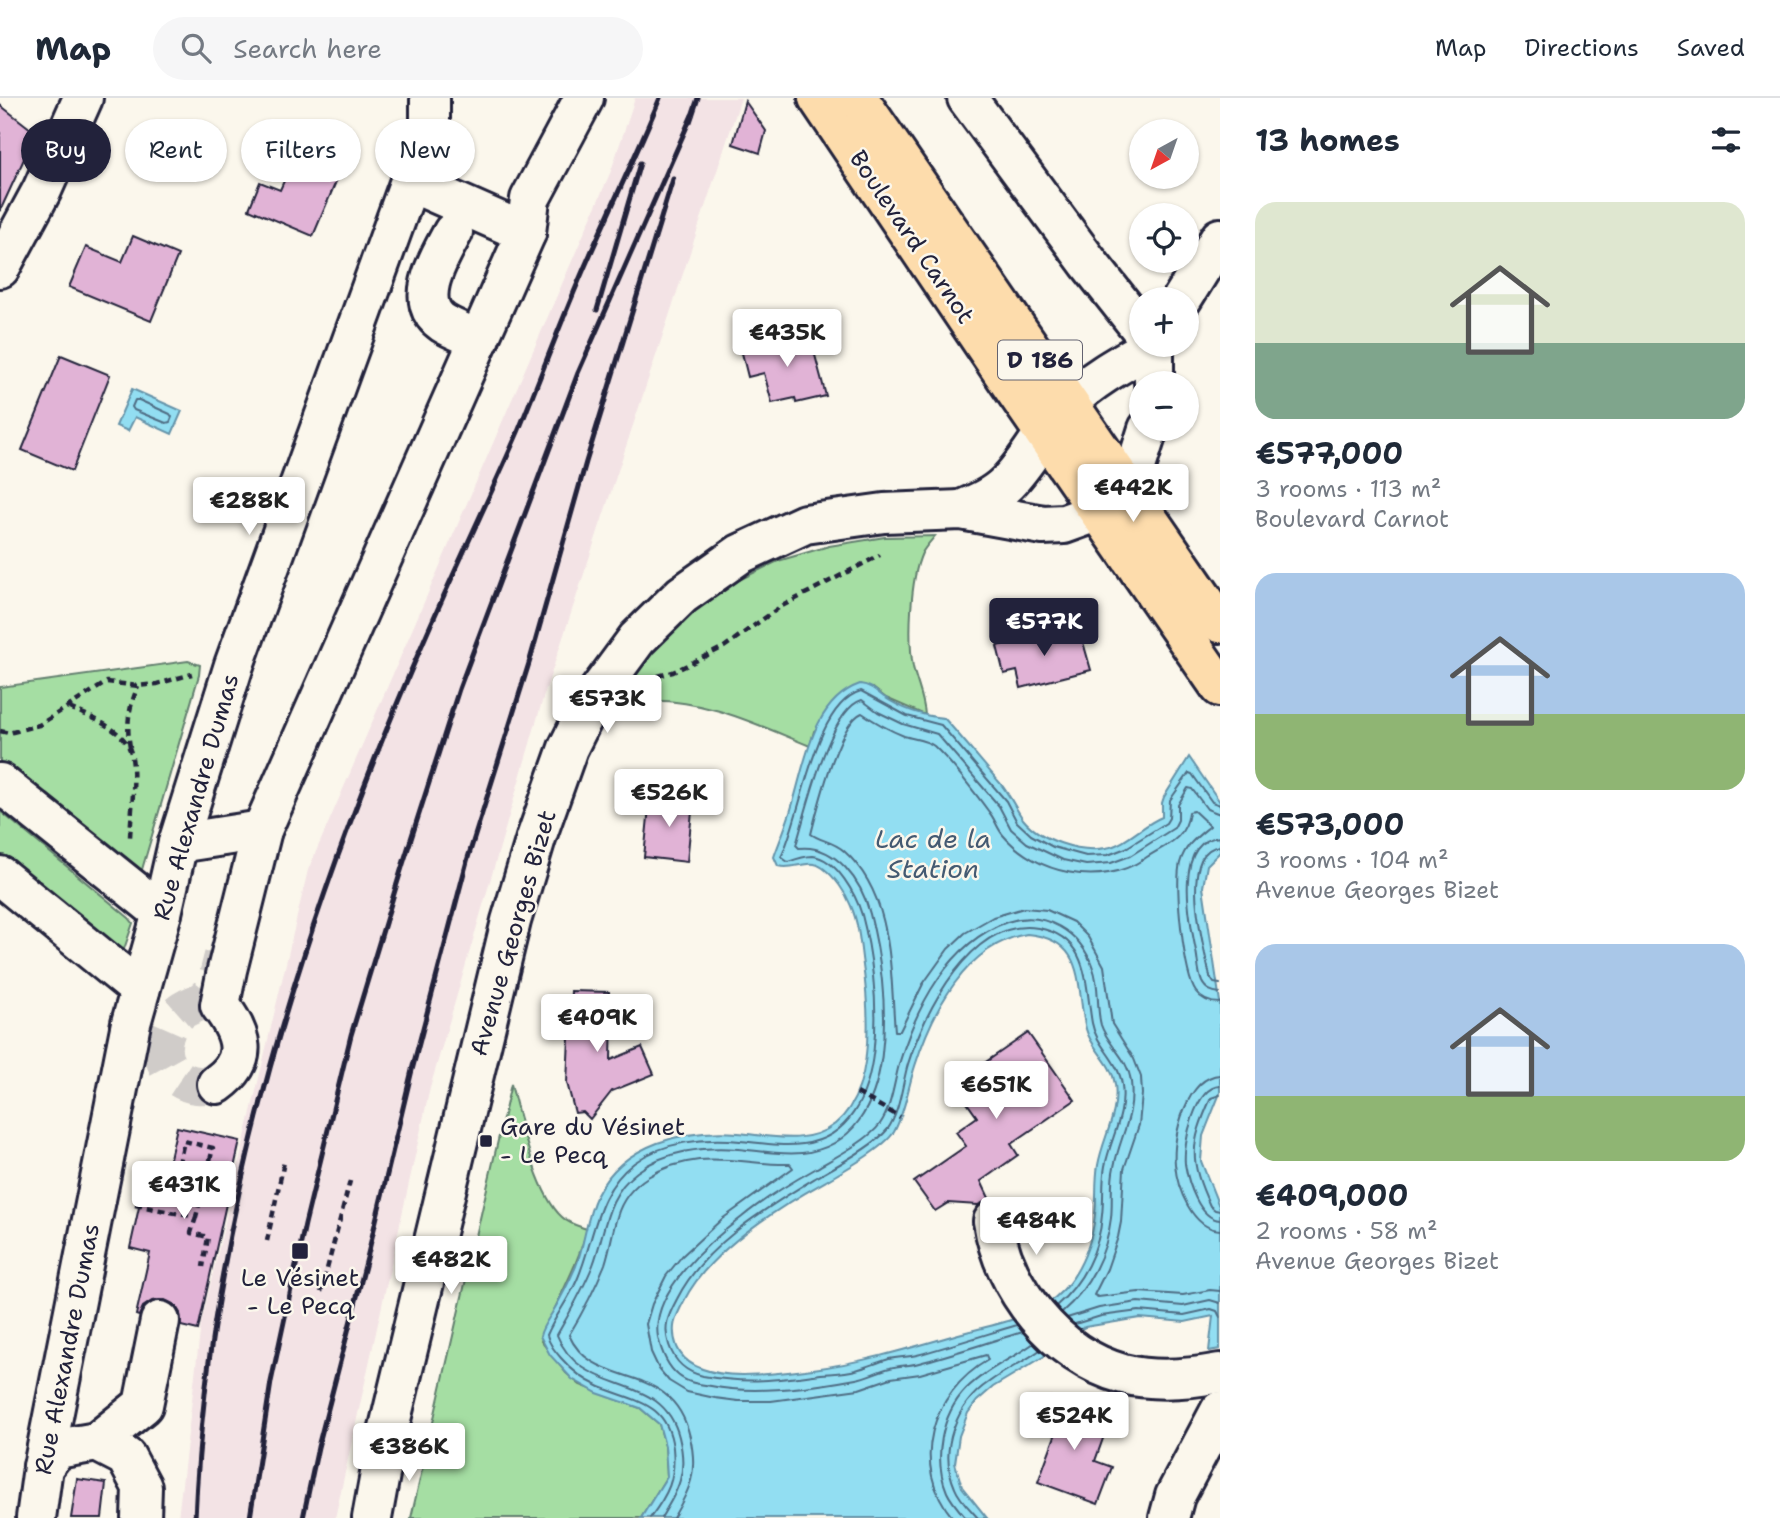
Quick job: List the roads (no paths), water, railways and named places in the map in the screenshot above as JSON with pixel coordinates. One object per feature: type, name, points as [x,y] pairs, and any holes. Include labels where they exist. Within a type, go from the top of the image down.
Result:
[{"type":"main road","name":"Boulevard Carnot","points":[[818,98],[1044,432],[1115,500],[1220,623]]},
{"type":"main road","name":"Boulevard Carnot","points":[[858,98],[1069,402],[1115,500],[1220,687]]},
{"type":"street","points":[[0,268],[42,190],[83,98]]},
{"type":"street","name":"Rue Alexandre Dumas","points":[[430,98],[430,119]]},
{"type":"street","points":[[217,1084],[230,1075],[240,1053],[237,1027],[220,1005],[262,830],[526,233],[530,199],[584,98]]},
{"type":"street","points":[[967,98],[1129,314]]},
{"type":"street","points":[[410,182],[526,233]]},
{"type":"street","name":"Rue Alexandre Dumas","points":[[36,1518],[131,1023],[162,913],[178,843],[234,665],[410,182]]},
{"type":"street","points":[[453,232],[433,270],[429,290],[431,308],[441,322],[479,340]]},
{"type":"street","points":[[1189,287],[1220,238]]},
{"type":"street","name":"Avenue Georges Bizet","points":[[944,511],[989,498],[1006,484],[1022,465],[1069,402],[1098,377],[1133,357]]},
{"type":"street","points":[[1115,500],[1142,441]]},
{"type":"street","name":"Avenue Georges Bizet","points":[[372,1518],[387,1436],[511,921],[536,838],[568,748],[595,695],[637,639],[682,595],[740,554],[805,524],[884,513],[944,511],[1043,525],[1064,524],[1115,500]]},
{"type":"street","points":[[0,783],[162,913]]},
{"type":"street","points":[[178,843],[262,830]]},
{"type":"street","points":[[0,876],[140,990]]},
{"type":"street","points":[[993,1221],[996,1239],[1018,1290],[1060,1341],[1092,1362],[1123,1374],[1159,1379],[1220,1373]]},
{"type":"street","points":[[49,1452],[97,1442],[143,1405],[160,1321]]},
{"type":"street","points":[[1169,1518],[1175,1496],[1220,1411]]},
{"type":"street","points":[[97,1442],[126,1457],[142,1487],[141,1518]]},
{"type":"water","points":[[132,389],[182,411],[172,434],[135,417],[128,431],[116,426]]},
{"type":"water","name":"Lac de la Station","points":[[860,684],[864,685],[905,708],[944,718],[1000,783],[1023,819],[1039,833],[1072,847],[1095,849],[1114,846],[1162,817],[1164,797],[1189,757],[1220,802],[1220,852],[1207,865],[1203,887],[1220,1002],[1220,1093],[1203,1136],[1201,1161],[1220,1209],[1220,1349],[1209,1351],[1213,1316],[1185,1322],[1140,1318],[1085,1327],[1071,1334],[1043,1357],[993,1387],[968,1413],[959,1436],[955,1463],[962,1487],[987,1518],[641,1518],[667,1476],[665,1446],[659,1424],[640,1408],[597,1393],[572,1379],[550,1355],[540,1336],[576,1266],[597,1195],[608,1177],[623,1163],[639,1151],[657,1143],[697,1134],[718,1132],[788,1138],[813,1135],[835,1124],[849,1109],[858,1090],[864,1069],[868,1022],[860,945],[853,912],[840,886],[823,868],[812,864],[778,866],[774,857],[813,736],[831,704],[844,692]],"holes":[[[1027,934],[1047,938],[1070,955],[1079,982],[1086,1029],[1110,1069],[1116,1095],[1098,1165],[1092,1234],[1081,1264],[1063,1290],[1038,1309],[1009,1321],[847,1363],[779,1373],[738,1375],[700,1368],[686,1360],[677,1347],[674,1323],[695,1283],[710,1265],[767,1217],[863,1159],[889,1138],[901,1117],[915,1066],[931,1024],[954,984],[969,966],[986,951],[1005,940]]]},
{"type":"tunnel","points":[[217,1084],[198,1085],[182,1080],[167,1065],[163,1048],[167,1030],[176,1015],[210,993],[223,956]]},
{"type":"railway","points":[[195,1518],[204,1405],[220,1292],[242,1180],[270,1068],[303,958],[340,849],[381,743],[518,432],[575,291],[660,98]]},
{"type":"railway","points":[[690,122],[698,98]]},
{"type":"railway","points":[[250,1518],[271,1382],[305,1224],[351,1035],[403,864],[459,689],[578,373],[692,115]]},
{"type":"railway","points":[[597,310],[640,163]]},
{"type":"railway","points":[[303,1518],[318,1447],[412,1070],[467,861],[530,660],[586,462],[673,179]]},
{"type":"place","name":"Gare du Vésinet - Le Pecq","points":[[486,1141]]},
{"type":"place","name":"Le Vésinet - Le Pecq","points":[[300,1251]]}]
